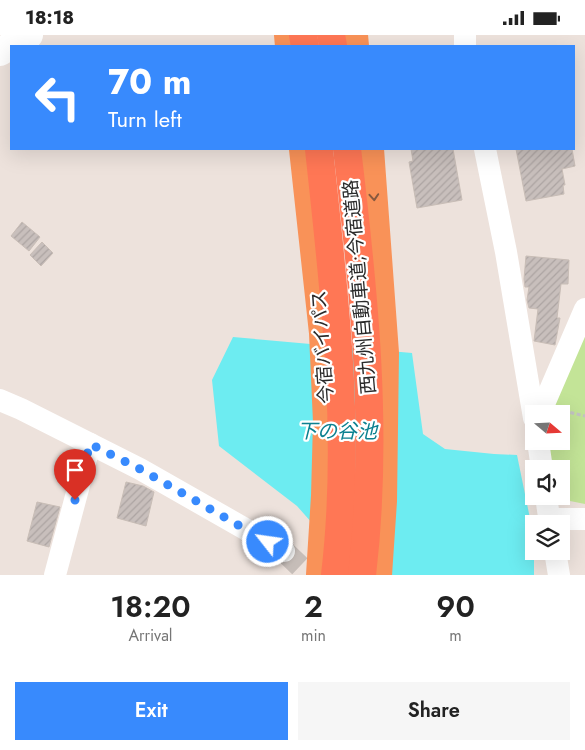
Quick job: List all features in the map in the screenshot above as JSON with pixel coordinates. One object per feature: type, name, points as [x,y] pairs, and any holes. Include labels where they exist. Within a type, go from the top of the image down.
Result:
[{"type":"highway","name":"今宿バイパス","points":[[303,150],[323,333],[327,422],[320,575]]},
{"type":"highway","name":"西九州自動車道;今宿道路","points":[[319,150],[339,357],[342,431],[339,539],[335,575]]},
{"type":"highway","name":"西九州自動車道;今宿道路","points":[[347,150],[359,245],[367,358],[370,455],[362,575]]},
{"type":"highway","points":[[370,150],[385,353],[383,501],[378,575]]},
{"type":"main road","points":[[12,45],[30,35]]},
{"type":"street","points":[[485,150],[506,252],[532,405]]},
{"type":"street","points":[[544,405],[585,309]]},
{"type":"street","points":[[0,400],[140,469],[284,551]]},
{"type":"street","points":[[55,575],[90,444]]},
{"type":"street","points":[[570,520],[585,519]]},
{"type":"street","points":[[556,560],[559,575]]},
{"type":"green space","points":[[585,327],[585,504],[570,501],[570,460],[547,460],[546,450],[570,450],[570,405],[551,405]]},
{"type":"water","name":"下の谷池","points":[[233,337],[412,353],[423,434],[445,449],[517,455],[525,494],[525,505],[527,505],[529,515],[525,515],[525,560],[534,560],[534,575],[358,575],[297,506],[219,446],[212,380]]},
{"type":"building","points":[[411,150],[453,150],[462,200],[417,208],[409,162],[413,161]]},
{"type":"building","points":[[516,150],[572,150],[575,166],[562,169],[565,185],[563,185],[564,194],[526,201]]},
{"type":"building","points":[[22,222],[40,237],[29,251],[11,236]]},
{"type":"building","points":[[42,242],[53,253],[41,266],[30,255]]},
{"type":"building","points":[[526,256],[569,260],[568,284],[561,284],[557,318],[560,318],[555,345],[534,341],[538,309],[529,308],[527,300],[529,287],[525,287],[524,279]]},
{"type":"building","points":[[126,482],[143,486],[154,492],[146,526],[117,518]]},
{"type":"building","points":[[37,502],[60,507],[49,547],[27,541]]},
{"type":"tunnel","points":[[284,551],[309,575]]},
{"type":"route","points":[[75,500],[90,444],[140,469],[268,542]]}]
